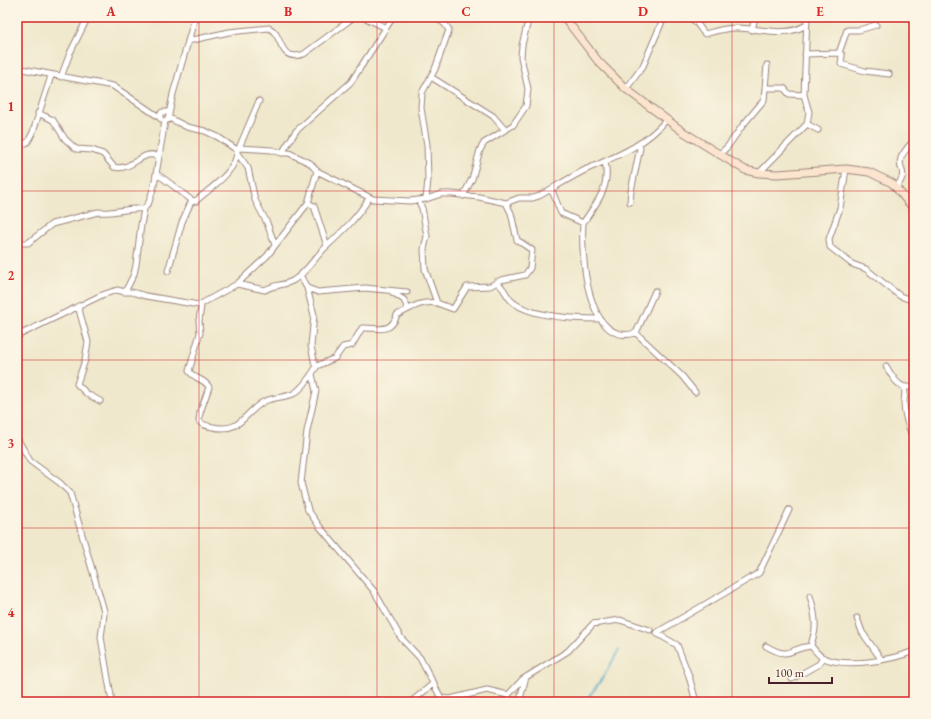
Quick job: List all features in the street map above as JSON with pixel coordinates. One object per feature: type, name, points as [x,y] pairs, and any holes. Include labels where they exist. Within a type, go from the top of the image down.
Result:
[{"type":"main road","points":[[564,17],[598,61],[626,89],[719,155],[745,170],[759,173],[846,169],[860,170],[877,174],[896,188],[913,206]]},
{"type":"street","points":[[17,22],[20,17]]},
{"type":"street","points":[[61,78],[70,53],[88,17]]},
{"type":"street","points":[[124,292],[134,274],[144,209],[149,202],[154,186],[167,117],[195,17]]},
{"type":"street","points":[[188,41],[229,32],[269,28],[274,31],[284,51],[290,55],[298,56],[304,54],[330,36],[354,17]]},
{"type":"street","points":[[364,17],[386,28]]},
{"type":"street","points":[[282,153],[296,131],[351,82],[393,17]]},
{"type":"street","points":[[426,199],[428,180],[427,145],[421,99],[422,93],[431,77],[449,30],[445,24],[435,17]]},
{"type":"street","points":[[463,196],[472,179],[480,150],[484,143],[505,130],[520,117],[528,98],[528,89],[521,57],[522,45],[529,17]]},
{"type":"street","points":[[626,89],[643,66],[664,17]]},
{"type":"street","points":[[690,17],[698,23],[702,32],[705,34],[727,29],[782,32],[802,28],[806,25]]},
{"type":"street","points":[[752,30],[755,17]]},
{"type":"street","points":[[759,173],[807,124],[809,112],[804,95],[807,17]]},
{"type":"street","points":[[839,53],[847,30],[859,30],[876,25]]},
{"type":"street","points":[[805,54],[839,53]]},
{"type":"street","points":[[839,53],[842,55],[841,64],[864,71],[889,74]]},
{"type":"street","points":[[719,155],[728,146],[764,100],[767,65]]},
{"type":"street","points":[[17,68],[61,78],[114,86],[160,117],[167,117]]},
{"type":"street","points":[[17,147],[28,142],[33,132],[51,76]]},
{"type":"street","points":[[431,77],[493,116],[505,130]]},
{"type":"street","points":[[766,88],[784,88],[789,94],[804,95]]},
{"type":"street","points":[[168,272],[182,222],[192,202],[197,200],[226,174],[235,161],[238,150],[259,101]]},
{"type":"street","points":[[160,117],[162,112],[167,117],[187,127],[205,131],[218,137],[238,150],[248,168],[255,200],[267,223],[274,245]]},
{"type":"street","points":[[38,113],[53,120],[65,139],[76,149],[92,150],[103,154],[114,167],[131,166],[144,156],[156,155],[159,157]]},
{"type":"street","points":[[238,150],[272,150],[298,156],[310,163],[317,171],[369,198],[395,201],[418,200],[441,194],[479,197],[506,203],[519,198],[533,198],[635,147],[649,137],[667,119]]},
{"type":"street","points":[[807,124],[818,130]]},
{"type":"street","points":[[896,188],[903,179],[904,174],[901,165],[901,158],[914,140]]},
{"type":"street","points":[[630,202],[640,148],[639,145],[635,147]]},
{"type":"street","points":[[605,162],[607,170],[605,187],[596,207],[583,223],[582,242],[589,287],[596,313],[605,325],[621,334],[636,332]]},
{"type":"street","points":[[846,169],[840,208],[829,239],[830,247],[852,264],[866,269],[900,296],[914,301]]},
{"type":"street","points":[[17,336],[78,306],[117,290],[200,304],[237,284],[267,256],[308,203],[317,171]]},
{"type":"street","points":[[156,174],[167,180],[177,190],[193,201],[197,200]]},
{"type":"street","points":[[549,190],[553,194],[561,213],[583,223]]},
{"type":"street","points":[[237,284],[265,290],[269,287],[288,284],[300,275],[355,218],[369,198]]},
{"type":"street","points":[[418,200],[422,208],[427,236],[424,249],[425,269],[437,302]]},
{"type":"street","points":[[308,203],[314,206],[327,246]]},
{"type":"street","points":[[200,304],[200,333],[190,370],[192,375],[207,383],[209,387],[199,416],[199,421],[202,424],[224,428],[233,426],[243,420],[263,402],[293,394],[312,374],[317,366],[335,358],[343,347],[352,345],[362,328],[386,328],[394,323],[397,316],[408,309],[429,302],[437,302],[453,309],[467,287],[490,286],[496,282],[525,275],[530,268],[533,256],[532,250],[517,240],[511,213],[506,203]]},
{"type":"street","points":[[17,243],[28,243],[52,224],[98,212],[106,213],[135,208],[144,209]]},
{"type":"street","points":[[300,275],[313,310],[311,346],[315,365],[317,366]]},
{"type":"street","points":[[496,282],[501,284],[515,304],[538,313],[573,318],[600,319]]},
{"type":"street","points":[[306,288],[318,292],[365,288],[391,292],[407,292]]},
{"type":"street","points":[[391,292],[404,300],[408,309]]},
{"type":"street","points":[[636,332],[655,292]]},
{"type":"street","points":[[78,306],[88,342],[85,360],[77,384],[87,394],[100,401]]},
{"type":"street","points":[[636,332],[682,376],[695,392]]},
{"type":"street","points":[[886,366],[890,374],[904,387],[906,417],[914,440]]},
{"type":"street","points":[[312,374],[316,391],[307,431],[301,483],[308,510],[320,527],[374,591],[401,638],[420,658],[441,698],[450,699],[487,690],[508,695]]},
{"type":"street","points":[[904,387],[911,386],[914,389]]},
{"type":"street","points":[[17,438],[30,461],[60,483],[70,494],[74,503],[82,540],[104,611],[102,639],[112,702]]},
{"type":"street","points":[[696,702],[689,676],[677,645],[656,633],[759,573],[789,510]]},
{"type":"street","points":[[810,596],[815,615],[815,629],[812,638],[812,646],[824,658],[847,664],[881,659],[914,651]]},
{"type":"street","points":[[857,618],[862,632],[881,659]]},
{"type":"street","points":[[508,695],[522,679],[568,650],[593,624],[620,620],[650,630]]},
{"type":"street","points":[[766,646],[777,652],[786,654],[803,647],[812,646]]},
{"type":"street","points":[[792,680],[819,664],[824,658]]},
{"type":"street","points":[[520,702],[526,677]]},
{"type":"street","points":[[411,702],[434,683]]},
{"type":"street","points":[[508,695],[511,702]]},
{"type":"waterway","points":[[585,702],[604,676],[619,650]]}]
